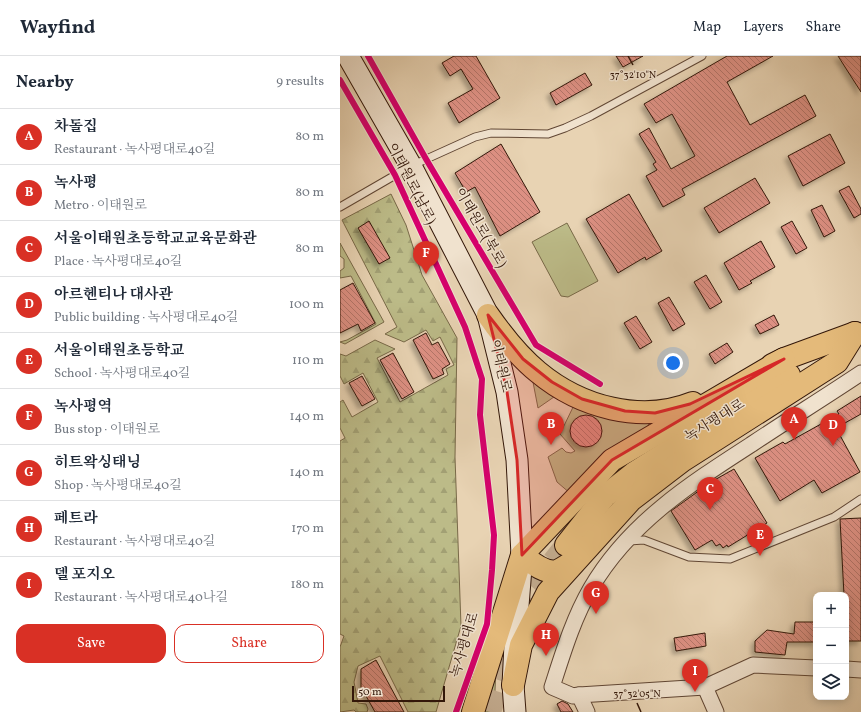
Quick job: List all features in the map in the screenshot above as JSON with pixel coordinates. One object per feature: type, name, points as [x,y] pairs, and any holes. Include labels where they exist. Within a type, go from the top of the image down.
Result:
[{"type":"main road","name":"이태원로","points":[[348,56],[411,166],[488,315],[507,392],[515,444],[522,555],[514,685],[515,712]]},
{"type":"main road","points":[[488,315],[516,351],[543,376],[582,399],[625,411],[655,413],[690,404],[784,358],[858,332]]},
{"type":"main road","points":[[522,555],[537,566],[556,571],[571,552],[631,500],[682,461],[836,362],[858,332]]},
{"type":"main road","points":[[473,712],[522,555],[612,460],[784,358]]},
{"type":"main road","points":[[514,685],[521,645],[531,623],[571,552]]},
{"type":"street","points":[[813,668],[753,665],[705,688],[573,696],[552,687],[565,647],[591,588],[610,560],[638,527],[669,500],[700,477],[861,373]]},
{"type":"street","points":[[849,669],[861,670]]},
{"type":"street","points":[[705,688],[716,712]]},
{"type":"street","points":[[579,695],[587,712]]},
{"type":"lane","points":[[340,207],[411,166],[463,142],[491,133],[548,134],[587,119],[702,56]]},
{"type":"lane","points":[[628,539],[630,542],[644,540],[689,557],[730,559],[834,517],[861,499]]},
{"type":"highlighted area","points":[[488,315],[523,359],[552,382],[582,399],[625,411],[655,413],[690,404],[784,359],[612,460],[522,555],[517,460],[507,392]]},
{"type":"green space","points":[[391,194],[406,225],[422,275],[457,338],[455,457],[461,626],[436,712],[408,712],[380,656],[358,666],[354,682],[358,703],[366,704],[368,709],[367,712],[356,712],[354,710],[340,712],[340,647],[344,636],[340,634],[340,441],[345,438],[340,428],[340,402],[343,400],[352,417],[378,402],[363,373],[344,384],[340,376],[340,354],[346,356],[375,340],[395,349],[377,358],[400,402],[448,375],[446,369],[454,365],[440,337],[433,341],[426,330],[404,342],[385,334],[397,327],[342,220]]},
{"type":"green space","points":[[567,223],[598,281],[568,297],[561,296],[532,242]]},
{"type":"green space","points":[[340,243],[384,322],[345,344],[340,342],[347,340],[376,324],[351,276],[340,278],[340,271],[344,268],[344,259],[340,256]]},
{"type":"green space","points":[[532,377],[564,390],[538,408]]},
{"type":"green space","points":[[576,401],[649,422],[648,427],[571,494],[557,482],[548,457],[562,448],[566,452],[571,453],[575,451],[560,434]]},
{"type":"green space","points":[[496,668],[494,712],[477,712]]},
{"type":"building","points":[[454,56],[476,56],[500,98],[459,123],[448,103],[473,89],[461,69],[450,76],[442,63]]},
{"type":"building","points":[[616,56],[643,56],[623,67]]},
{"type":"building","points":[[727,56],[773,56],[727,82],[750,125],[805,95],[816,116],[682,189],[685,195],[663,207],[646,176],[657,170],[653,164],[656,162],[639,134],[649,128],[671,169],[695,156],[672,114],[656,123],[644,104]]},
{"type":"building","points":[[838,56],[861,56],[861,92],[845,67]]},
{"type":"building","points":[[585,73],[592,85],[556,105],[550,93]]},
{"type":"building","points":[[830,134],[845,163],[803,186],[788,156]]},
{"type":"building","points":[[501,144],[540,212],[500,236],[475,187],[466,192],[455,173]]},
{"type":"building","points":[[755,178],[770,203],[719,233],[704,208]]},
{"type":"building","points":[[849,186],[861,209],[861,214],[854,218],[839,191]]},
{"type":"building","points":[[629,194],[662,251],[646,260],[645,257],[618,273],[586,219]]},
{"type":"building","points":[[822,205],[835,231],[824,237],[811,210]]},
{"type":"building","points":[[369,221],[390,258],[379,264],[358,228]]},
{"type":"building","points":[[792,221],[807,248],[796,254],[781,227]]},
{"type":"building","points":[[761,241],[775,267],[750,281],[752,283],[739,290],[724,263]]},
{"type":"building","points":[[706,275],[722,302],[710,309],[694,282]]},
{"type":"building","points":[[353,283],[375,323],[361,331],[358,324],[340,333],[340,290]]},
{"type":"building","points":[[669,297],[685,324],[673,331],[658,303]]},
{"type":"building","points":[[774,315],[779,325],[760,334],[755,325]]},
{"type":"building","points":[[636,316],[652,342],[640,349],[624,323]]},
{"type":"building","points":[[426,333],[432,345],[438,342],[450,364],[442,369],[444,374],[433,379],[413,340]]},
{"type":"building","points":[[727,343],[733,352],[715,364],[709,354]]},
{"type":"building","points":[[393,353],[414,392],[402,399],[380,360]]},
{"type":"building","points":[[362,376],[375,399],[362,406],[349,383]]},
{"type":"building","points":[[861,396],[861,414],[836,428],[860,472],[822,493],[814,480],[780,501],[755,458],[783,442],[785,444],[839,414],[837,411]]},
{"type":"building","points":[[583,415],[589,415],[598,419],[602,431],[598,443],[589,447],[583,447],[574,443],[570,434],[570,428],[574,419]]},
{"type":"building","points":[[734,469],[767,523],[728,547],[727,545],[723,548],[720,544],[716,546],[712,540],[695,550],[671,511],[711,482]]},
{"type":"building","points":[[861,518],[861,641],[849,641],[849,592],[844,592],[840,519]]},
{"type":"building","points":[[795,622],[813,622],[813,642],[787,642],[785,655],[755,652],[755,641],[767,630],[794,634]]},
{"type":"building","points":[[705,633],[706,646],[676,651],[674,638]]},
{"type":"building","points":[[376,660],[404,712],[375,712],[361,687],[361,669]]},
{"type":"building","points":[[562,701],[568,704],[573,712],[561,712],[557,704]]},
{"type":"tunnel","points":[[490,712],[529,592],[566,545]]},
{"type":"cycle path","name":"이태원로(북로)","points":[[368,56],[426,159],[536,345],[600,384]]},
{"type":"cycle path","name":"이태원로(남로)","points":[[340,80],[395,175],[465,327],[482,379],[480,415],[494,535],[492,570],[487,624],[456,712]]},
{"type":"place","name":"녹사평역","points":[[426,274]]},
{"type":"place","name":"차돌집","points":[[794,440]]},
{"type":"place","name":"녹사평","points":[[551,445]]},
{"type":"place","name":"아르헨티나 대사관","points":[[833,446]]},
{"type":"place","name":"서울이태원초등학교교육문화관","points":[[710,510]]},
{"type":"place","name":"서울이태원초등학교","points":[[760,556]]},
{"type":"place","name":"히트왁싱태닝","points":[[596,614]]},
{"type":"place","name":"페트라","points":[[546,656]]},
{"type":"place","name":"델 포지오","points":[[695,692]]}]
